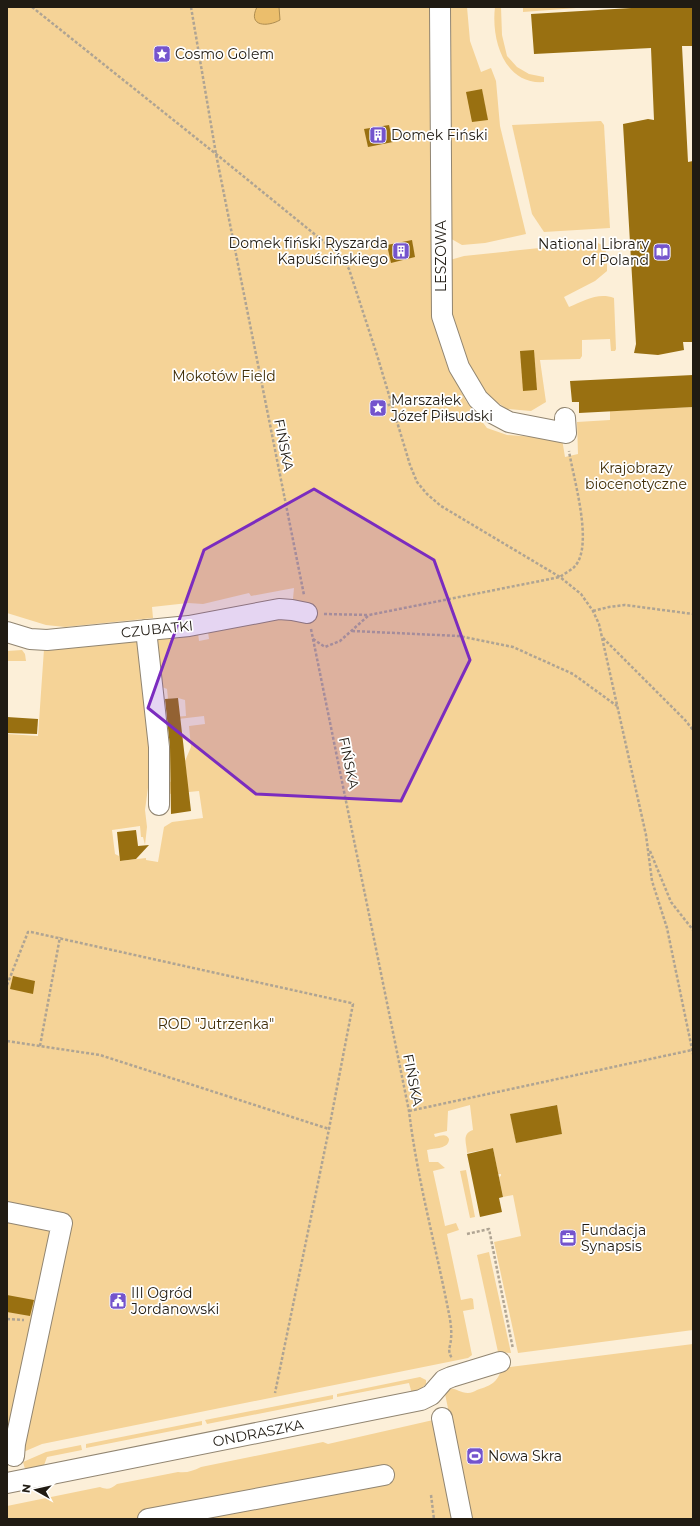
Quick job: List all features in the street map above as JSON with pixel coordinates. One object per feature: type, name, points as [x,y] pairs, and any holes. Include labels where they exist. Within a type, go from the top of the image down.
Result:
[{"type":"street","name":"LESZOWA","points":[[440,7],[442,316],[459,367],[478,399],[494,414],[509,422],[566,426]]},
{"type":"street","name":"CZUBATKI","points":[[7,632],[30,639],[47,640],[189,626],[279,609],[308,613]]},
{"type":"street","points":[[146,630],[159,747],[159,805]]},
{"type":"street","points":[[7,1212],[62,1223],[15,1444],[14,1456]]},
{"type":"street","name":"ONDRASZKA","points":[[7,1483],[422,1400],[431,1395],[444,1380],[507,1358]]},
{"type":"street","points":[[442,1418],[462,1519]]},
{"type":"street","points":[[148,1519],[384,1475]]},
{"type":"path","points":[[32,7],[339,254],[349,269],[410,465],[417,482],[427,494],[441,506],[560,577],[581,594],[594,611],[603,638],[649,849],[650,874],[667,928],[693,1054]]},
{"type":"path","name":"FIŃSKA","points":[[191,7],[216,154],[409,1111],[414,1149],[450,1319],[451,1339],[448,1351],[458,1375]]},
{"type":"path","points":[[378,408],[392,404]]},
{"type":"path","points":[[308,613],[368,615],[560,577],[576,566],[583,550],[582,524],[578,492],[570,456]]},
{"type":"path","points":[[594,611],[625,605],[693,614]]},
{"type":"path","points":[[313,639],[325,647],[340,641],[368,615]]},
{"type":"path","points":[[352,631],[459,636],[513,647],[573,674],[618,706]]},
{"type":"path","points":[[603,638],[685,720],[693,730]]},
{"type":"path","points":[[649,849],[672,902],[693,930]]},
{"type":"path","points":[[7,985],[28,932],[36,932],[353,1004],[275,1392]]},
{"type":"path","points":[[40,1046],[60,937]]},
{"type":"path","points":[[7,1040],[100,1055],[329,1129]]},
{"type":"path","points":[[409,1111],[692,1050]]},
{"type":"path","points":[[467,1234],[489,1229],[507,1358]]},
{"type":"path","points":[[431,1494],[434,1519]]},
{"type":"highlighted area","points":[[314,489],[434,560],[470,660],[401,801],[256,794],[148,708],[204,550]]},
{"type":"green space","name":"Mokotów Field","points":[[7,7],[433,7],[434,319],[446,362],[466,401],[487,428],[507,435],[562,439],[565,457],[578,454],[577,422],[610,420],[610,411],[693,407],[693,1330],[518,1353],[494,1242],[521,1236],[513,1195],[503,1197],[499,1177],[501,1174],[498,1174],[493,1148],[467,1153],[466,1137],[469,1132],[473,1130],[470,1105],[448,1111],[447,1131],[434,1134],[435,1137],[443,1135],[448,1137],[449,1139],[447,1145],[441,1148],[427,1150],[429,1162],[438,1162],[445,1168],[433,1171],[445,1226],[456,1223],[459,1230],[447,1234],[461,1300],[473,1299],[474,1309],[463,1311],[472,1355],[468,1358],[42,1444],[7,1459],[7,734],[38,736],[44,649],[137,641],[141,643],[152,758],[145,810],[147,827],[145,845],[143,837],[141,837],[140,826],[112,830],[115,854],[119,856],[120,861],[146,858],[146,860],[158,862],[164,827],[172,822],[203,818],[199,791],[169,794],[168,782],[187,780],[185,761],[191,747],[189,726],[205,724],[204,716],[161,721],[161,718],[186,716],[185,700],[178,698],[168,699],[167,689],[155,684],[150,639],[198,633],[199,641],[209,639],[208,632],[286,617],[291,620],[294,588],[251,596],[249,593],[203,604],[188,603],[152,607],[153,618],[65,627],[46,625],[7,613]],"holes":[[[556,1105],[562,1134],[516,1143],[511,1114]]]},
{"type":"green space","points":[[448,7],[467,7],[470,41],[481,72],[491,68],[496,81],[500,126],[526,234],[485,243],[462,245],[448,237]]},
{"type":"green space","points":[[495,7],[501,7],[502,35],[507,56],[517,67],[529,74],[544,77],[544,82],[530,81],[519,76],[510,68],[503,58],[495,33]]},
{"type":"green space","points":[[523,7],[590,7],[523,12]]},
{"type":"green space","points":[[601,121],[604,125],[610,228],[544,232],[532,214],[512,125]]},
{"type":"green space","points":[[598,243],[604,246],[607,255],[607,271],[595,281],[564,297],[569,307],[586,300],[602,296],[614,298],[615,351],[611,351],[610,339],[582,340],[582,356],[580,359],[540,360],[546,402],[531,411],[507,409],[488,396],[462,356],[447,308],[450,260],[464,256]]},
{"type":"green space","points":[[22,650],[25,654],[26,661],[7,661],[7,651]]},
{"type":"green space","points":[[466,1170],[475,1217],[470,1218],[460,1171]]},
{"type":"green space","points":[[489,1252],[511,1353],[498,1352],[477,1255]]},
{"type":"green space","name":"Nowa Skra","points":[[693,1344],[693,1519],[7,1519],[7,1506],[100,1487],[109,1488],[117,1484],[195,1470],[201,1467],[323,1442],[328,1444],[442,1418],[450,1418],[444,1389],[451,1388],[469,1393],[487,1387],[496,1380],[502,1368]]},
{"type":"green space","points":[[420,1377],[426,1380],[426,1384],[418,1392],[412,1394],[409,1383],[337,1397],[337,1394]]},
{"type":"green space","points":[[333,1395],[333,1399],[207,1424],[205,1420]]},
{"type":"green space","points":[[202,1421],[202,1425],[86,1448],[86,1444]]},
{"type":"green space","points":[[81,1445],[82,1450],[47,1457],[43,1468],[25,1469],[23,1462],[46,1452]]},
{"type":"shaded area","points":[[257,7],[279,7],[280,20],[270,24],[260,24],[255,18]]},
{"type":"building","name":"National Library of Poland","points":[[648,7],[693,7],[693,46],[682,46],[688,162],[693,161],[693,342],[683,342],[684,350],[658,355],[634,353],[636,344],[623,124],[648,119],[654,120],[651,48],[534,54],[531,14]]},
{"type":"building","points":[[482,89],[488,120],[472,122],[466,92]]},
{"type":"building","name":"Domek Fiński","points":[[389,125],[393,142],[368,147],[364,129]]},
{"type":"building","name":"Domek fiński Ryszarda Kapuścińskiego","points":[[412,240],[415,257],[391,263],[387,245]]},
{"type":"building","points":[[534,350],[537,390],[523,391],[520,351]]},
{"type":"building","points":[[693,375],[693,407],[579,413],[579,402],[572,402],[570,381]]},
{"type":"building","points":[[178,698],[191,811],[171,814],[170,747],[165,699]]},
{"type":"building","points":[[7,717],[38,719],[37,734],[7,733]]},
{"type":"building","points":[[136,830],[138,846],[149,845],[136,859],[120,861],[117,832]]},
{"type":"building","points":[[13,976],[35,981],[33,994],[10,989]]},
{"type":"building","points":[[557,1105],[562,1134],[516,1143],[510,1114]]},
{"type":"building","points":[[493,1148],[503,1197],[499,1198],[502,1212],[480,1217],[467,1154]]},
{"type":"building","points":[[7,1295],[34,1300],[30,1316],[7,1312]]},
{"type":"place","name":"Cosmo Golem","points":[[162,54]]},
{"type":"place","name":"Domek Fiński","points":[[378,135]]},
{"type":"place","name":"Domek fiński Ryszarda Kapuścińskiego","points":[[401,251]]},
{"type":"place","name":"National Library of Poland","points":[[662,252]]},
{"type":"place","name":"Marszałek Józef Piłsudski","points":[[378,408]]},
{"type":"place","name":"Fundacja Synapsis","points":[[568,1238]]},
{"type":"place","name":"III Ogród Jordanowski","points":[[118,1301]]},
{"type":"place","name":"Nowa Skra","points":[[475,1456]]},
{"type":"park label","name":"Krajobrazy biocenotyczne","points":[[636,476]]},
{"type":"park label","name":"ROD \"Jutrzenka\"","points":[[216,1024]]}]
